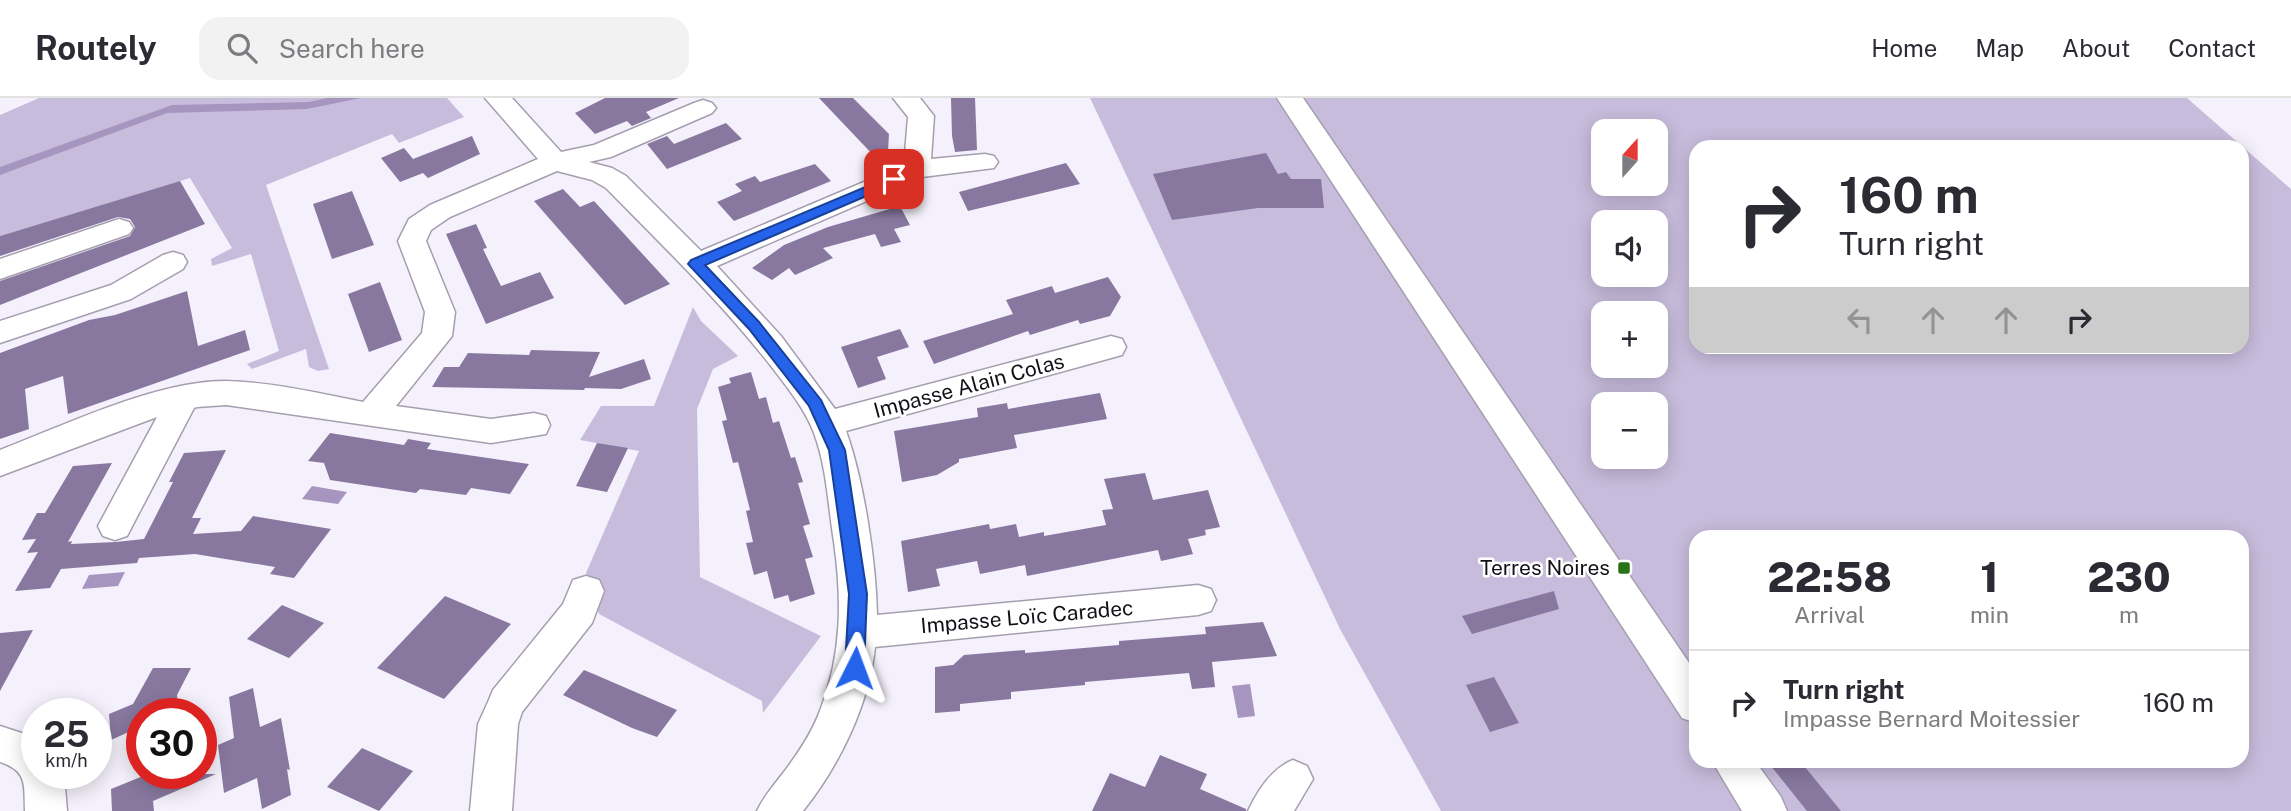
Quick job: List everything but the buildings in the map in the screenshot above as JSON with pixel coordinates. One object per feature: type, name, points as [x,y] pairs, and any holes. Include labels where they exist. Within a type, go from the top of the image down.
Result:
[{"type":"street","points":[[498,98],[555,162],[602,174],[616,182],[754,325],[816,404],[837,450],[858,594],[855,668],[843,706],[827,740],[809,771],[778,811]]},
{"type":"street","points":[[906,98],[921,116],[917,169]]},
{"type":"street","points":[[1290,98],[1689,696]]},
{"type":"street","points":[[370,415],[437,335],[440,312],[412,241],[419,225],[440,211],[555,162],[602,151],[703,108]]},
{"type":"street","points":[[695,264],[917,169],[985,162]]},
{"type":"street","points":[[0,269],[119,228]]},
{"type":"street","points":[[0,332],[121,292],[173,262]]},
{"type":"street","name":"Impasse Alain Colas","points":[[826,424],[1111,347]]},
{"type":"street","points":[[0,463],[146,408],[183,398],[226,393],[491,431],[534,425]]},
{"type":"street","points":[[115,526],[183,398]]},
{"type":"street","points":[[491,811],[498,724],[507,702],[579,612],[586,591]]},
{"type":"street","name":"Impasse Loïc Caradec","points":[[857,633],[1198,600]]},
{"type":"street","points":[[0,744],[21,751]]},
{"type":"street","points":[[1737,768],[1766,811]]},
{"type":"street","points":[[1269,811],[1293,779]]},
{"type":"street","points":[[45,789],[46,811]]},
{"type":"shaded area","points":[[39,98],[447,98],[464,117],[399,143],[392,134],[266,185],[329,369],[318,371],[309,367],[306,349],[252,369],[247,364],[279,351],[251,254],[212,266],[211,259],[232,248],[190,178],[0,236],[0,115]]},
{"type":"shaded area","points":[[327,98],[361,98],[307,109],[167,113],[0,175],[0,167],[172,105],[309,102]]},
{"type":"shaded area","points":[[1090,98],[2187,98],[2235,140],[1689,140],[1689,354],[2249,354],[2249,152],[2291,189],[2291,811],[1441,811],[1340,629]]},
{"type":"shaded area","points":[[693,307],[701,321],[738,356],[713,369],[697,409],[700,577],[821,636],[763,713],[762,701],[599,614],[586,573],[639,451],[580,440],[601,406],[654,406]]},
{"type":"shaded area","points":[[312,486],[347,492],[338,504],[302,499]]},
{"type":"shaded area","points":[[125,572],[118,586],[82,589],[89,575]]},
{"type":"shaded area","points":[[1250,684],[1255,716],[1238,718],[1232,686]]},
{"type":"place","name":"Terres Noires","points":[[1624,568]]},
{"type":"route","points":[[855,668],[858,594],[837,450],[816,404],[754,325],[695,264],[894,179]]}]
